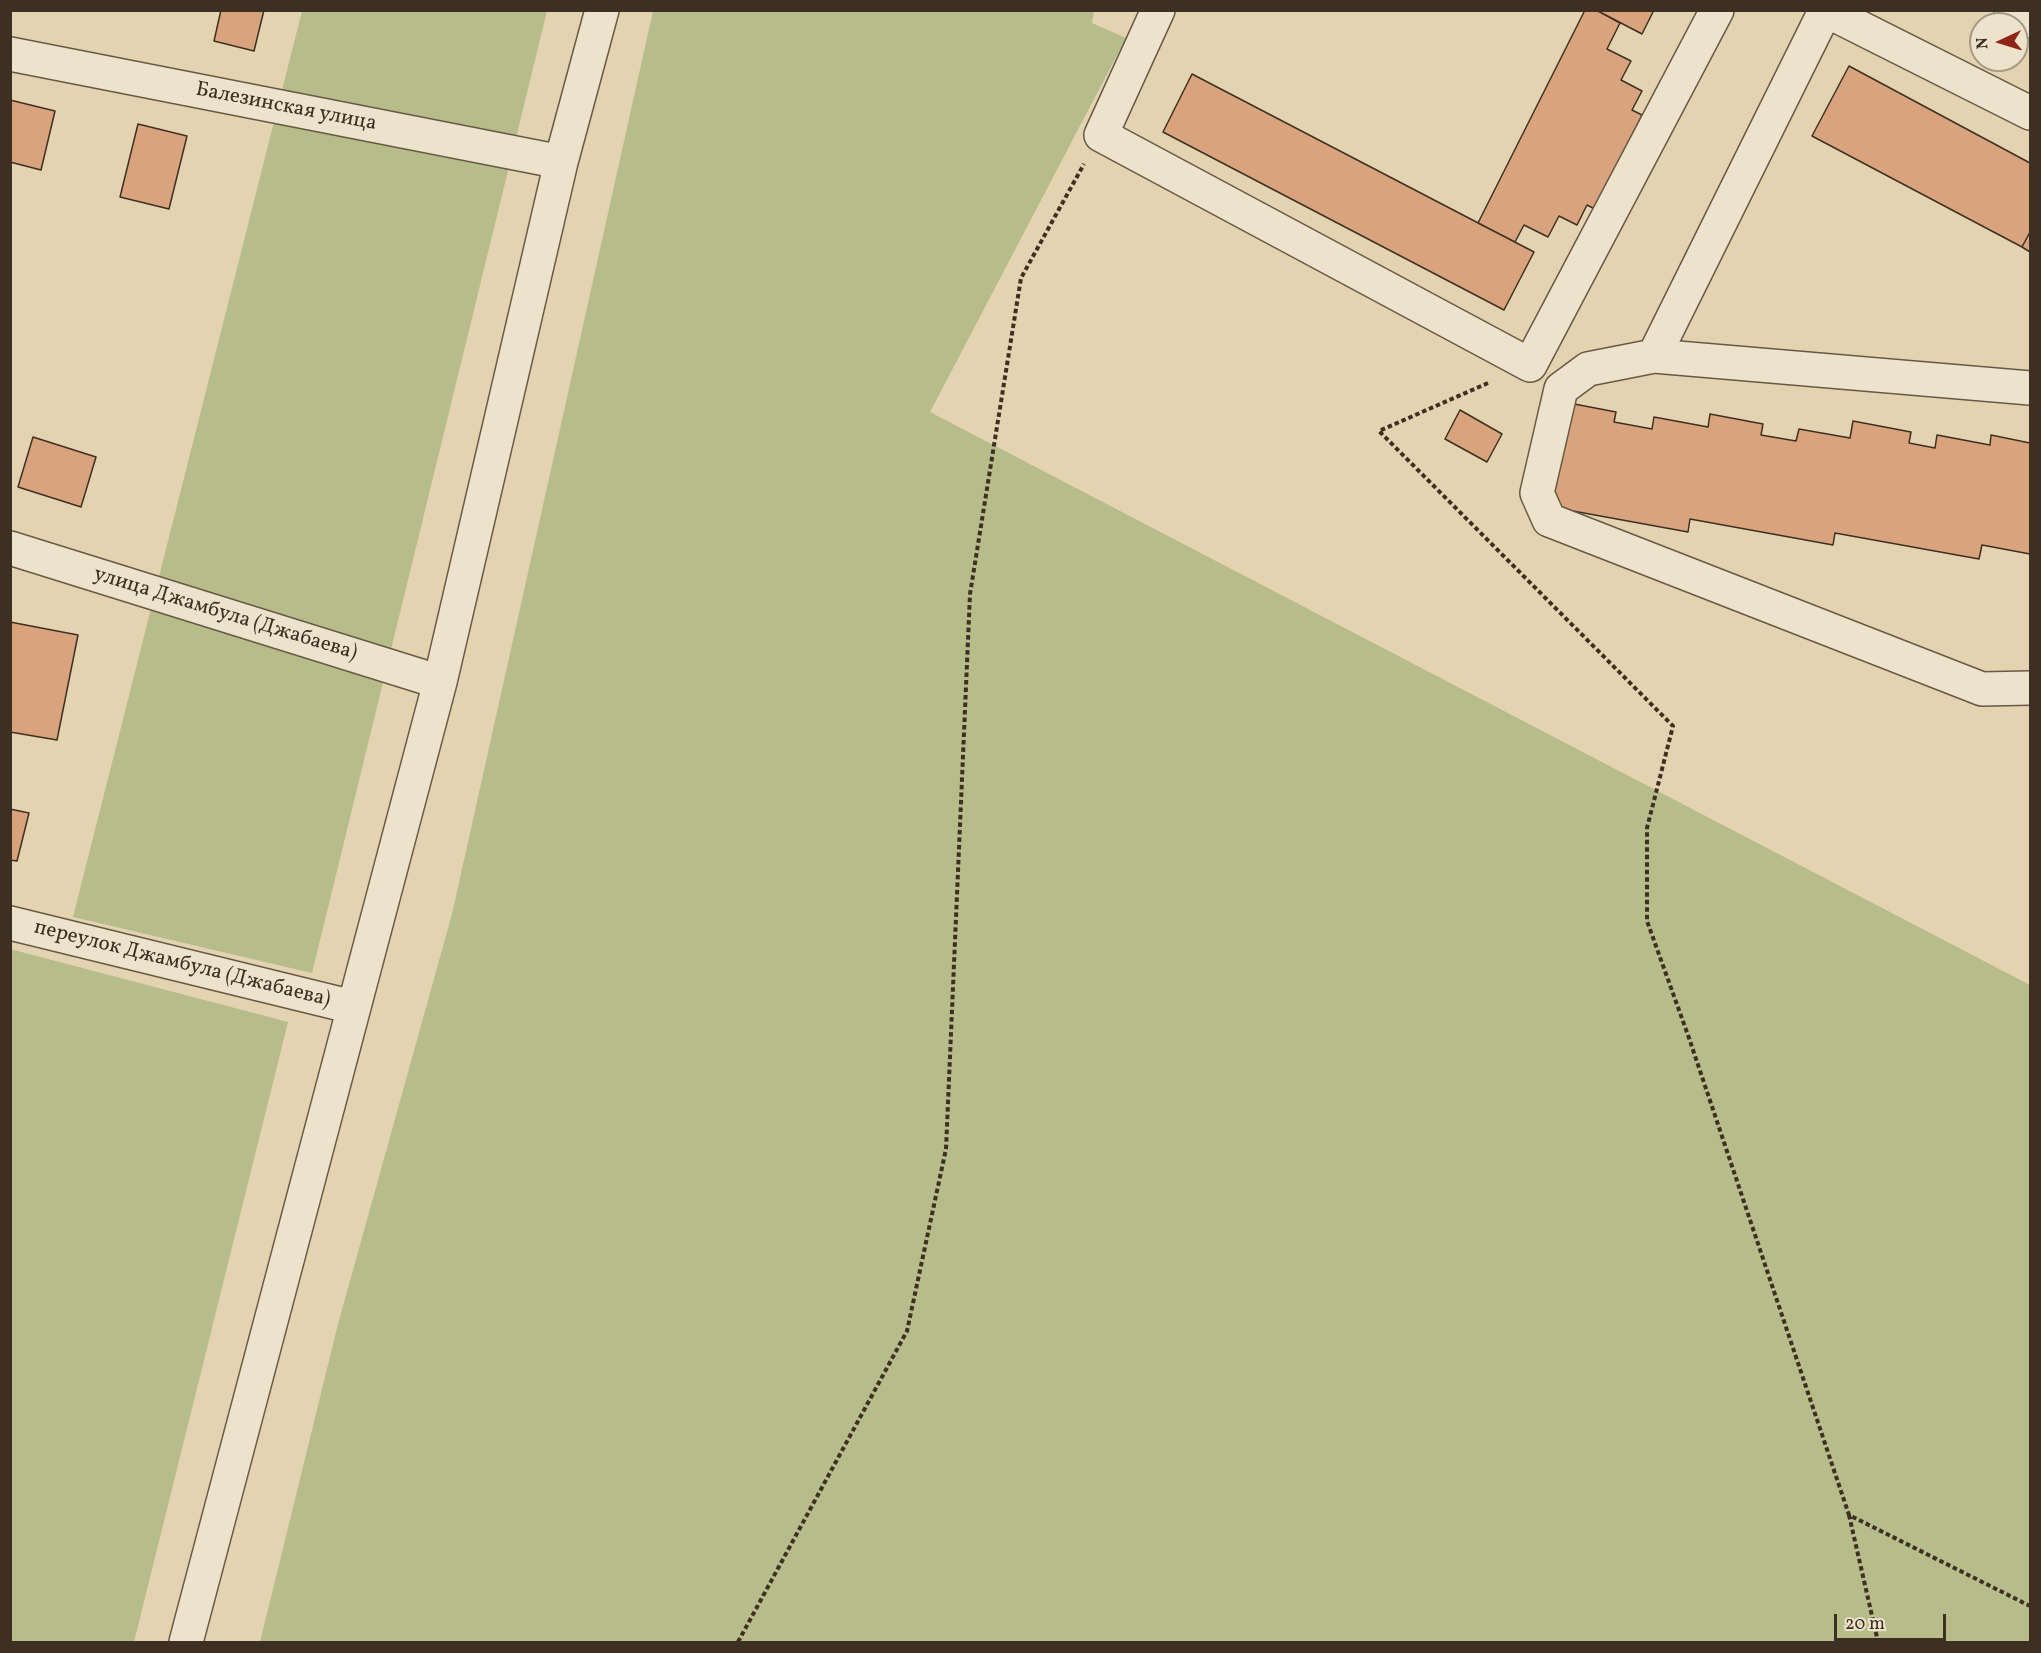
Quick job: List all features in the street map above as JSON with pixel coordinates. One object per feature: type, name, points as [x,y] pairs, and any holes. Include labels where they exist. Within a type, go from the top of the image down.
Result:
[{"type":"street","points":[[186,1642],[440,682],[561,162],[602,10]]},
{"type":"street","points":[[1158,10],[1101,135],[1530,365],[1717,10]]},
{"type":"street","points":[[2011,10],[2031,21]]},
{"type":"street","points":[[1654,356],[1825,11],[2031,113]]},
{"type":"street","name":"Балезинская улица","points":[[10,54],[561,162]]},
{"type":"street","points":[[2031,388],[1654,356],[1587,369],[1561,389],[1537,493],[1549,520],[1982,689],[2031,687]]},
{"type":"street","name":"улица Джамбула (Джабаева)","points":[[10,548],[440,682]]},
{"type":"street","name":"переулок Джамбула (Джабаева)","points":[[10,923],[353,1007]]},
{"type":"path","points":[[738,1642],[907,1330],[946,1149],[970,594],[1021,278],[1101,135]]},
{"type":"path","points":[[1530,365],[1379,431],[1673,726],[1647,828],[1647,921],[1693,1050],[1849,1515],[1878,1642]]},
{"type":"path","points":[[1849,1515],[2031,1606]]},
{"type":"green space","points":[[302,11],[547,11],[312,973],[73,917]]},
{"type":"green space","points":[[653,11],[1094,11],[1092,23],[1126,38],[930,412],[2030,985],[2030,1642],[260,1642],[338,1324],[452,914]]},
{"type":"green space","points":[[10,949],[288,1022],[134,1642],[11,1642]]},
{"type":"building","points":[[221,10],[264,10],[254,51],[214,41]]},
{"type":"building","points":[[1585,10],[1596,10],[1620,23],[1607,49],[1631,61],[1621,80],[1642,91],[1632,110],[1642,115],[1595,209],[1587,205],[1577,225],[1559,216],[1548,237],[1524,225],[1515,242],[1478,223]]},
{"type":"building","points":[[1596,10],[1654,10],[1642,34]]},
{"type":"building","points":[[1849,66],[2030,163],[2030,232],[2022,247],[1812,136]]},
{"type":"building","points":[[1192,74],[1534,252],[1504,310],[1163,132]]},
{"type":"building","points":[[10,100],[55,111],[41,170],[10,162]]},
{"type":"building","points":[[138,124],[187,136],[169,209],[120,197]]},
{"type":"building","points":[[2030,232],[2030,252],[2022,247]]},
{"type":"building","points":[[1569,403],[1616,412],[1614,422],[1652,429],[1654,417],[1708,427],[1710,414],[1763,424],[1761,435],[1796,441],[1799,429],[1850,438],[1853,421],[1911,432],[1909,443],[1935,448],[1937,435],[1990,445],[1991,435],[2030,443],[2030,554],[1982,545],[1979,559],[1835,533],[1833,545],[1690,519],[1688,532],[1551,507]]},
{"type":"building","points":[[1460,410],[1502,434],[1487,462],[1445,439]]},
{"type":"building","points":[[33,437],[96,457],[81,507],[18,487]]},
{"type":"building","points":[[10,622],[78,635],[57,740],[10,732]]},
{"type":"building","points":[[10,809],[29,813],[17,861],[10,860]]}]
